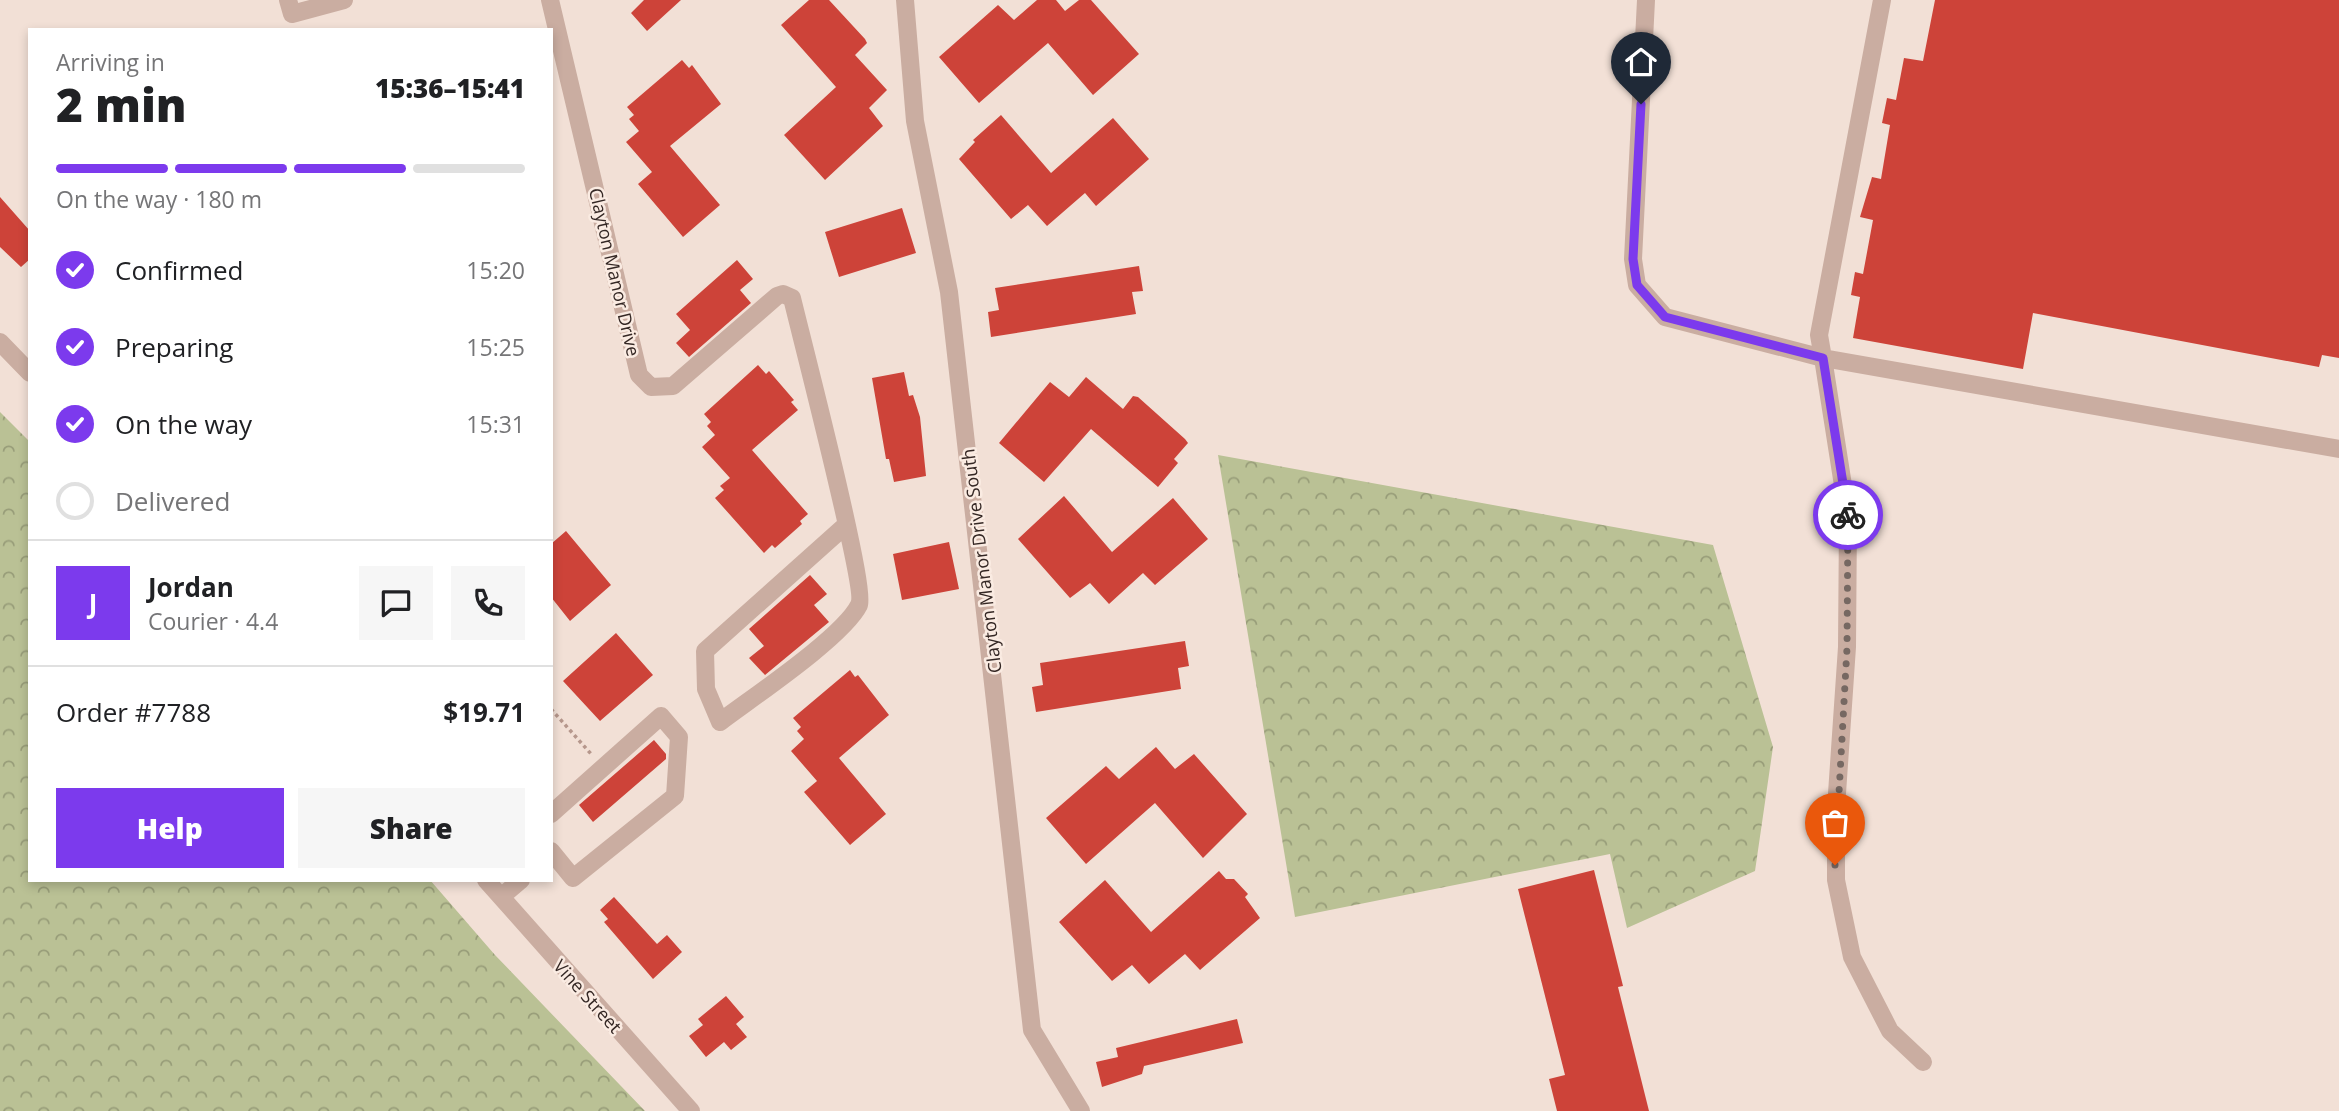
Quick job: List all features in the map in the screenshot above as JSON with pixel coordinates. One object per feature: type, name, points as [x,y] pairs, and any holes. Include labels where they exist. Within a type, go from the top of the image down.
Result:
[{"type":"street","points":[[288,0],[292,14],[344,0]]},
{"type":"street","name":"Clayton Manor Drive","points":[[550,0],[639,375],[651,387],[673,386],[777,296],[783,294],[792,298],[861,585],[859,607],[838,631],[720,722],[706,689],[705,651],[846,525]]},
{"type":"street","name":"Clayton Manor Drive South","points":[[905,0],[915,121],[949,292],[1032,1030],[1081,1111]]},
{"type":"street","points":[[1646,0],[1633,259],[1637,285],[1665,317],[1823,358],[2339,449]]},
{"type":"street","points":[[1882,0],[1819,335],[1848,517],[1847,648],[1836,808],[1836,880],[1852,957],[1890,1031],[1911,1055],[1923,1062]]},
{"type":"street","points":[[0,342],[28,371]]},
{"type":"street","points":[[553,812],[661,716],[679,737],[674,796],[573,878],[553,853]]},
{"type":"street","name":"Vine Street","points":[[488,882],[691,1111]]},
{"type":"street","points":[[501,897],[519,882]]},
{"type":"path","points":[[553,711],[603,768]]},
{"type":"green space","points":[[0,412],[28,440],[28,882],[432,882],[495,955],[645,1111],[0,1111]]},
{"type":"green space","points":[[1218,455],[1713,545],[1773,747],[1755,871],[1627,928],[1610,854],[1295,917]]},
{"type":"building","points":[[644,0],[681,0],[647,31],[631,13]]},
{"type":"building","points":[[809,0],[829,0],[865,39],[867,43],[855,55],[887,90],[869,108],[883,126],[825,180],[784,135],[836,87],[781,25]]},
{"type":"building","points":[[1037,0],[1056,0],[1065,11],[1079,0],[1091,0],[1139,54],[1093,95],[1048,43],[979,103],[939,57],[998,5],[1014,20]]},
{"type":"building","points":[[1935,0],[2339,0],[2339,358],[2322,355],[2319,367],[2033,313],[2023,369],[1853,338],[1860,297],[1851,295],[1855,272],[1863,274],[1873,220],[1860,217],[1872,177],[1881,179],[1890,125],[1882,123],[1887,98],[1896,100],[1904,58],[1923,61]]},
{"type":"building","points":[[682,60],[689,68],[692,65],[721,104],[670,146],[720,205],[683,237],[638,184],[652,172],[626,142],[639,131],[629,119],[634,115],[627,107]]},
{"type":"building","points":[[1001,115],[1051,173],[1113,118],[1149,159],[1096,206],[1085,193],[1047,226],[1028,205],[1011,219],[959,159],[975,142],[973,140]]},
{"type":"building","points":[[0,197],[28,229],[28,261],[21,267],[0,247]]},
{"type":"building","points":[[902,208],[916,253],[839,277],[825,232]]},
{"type":"building","points":[[737,260],[753,279],[740,290],[751,303],[689,357],[676,343],[690,330],[676,314]]},
{"type":"building","points":[[1139,266],[1143,291],[1132,292],[1136,314],[991,337],[988,312],[999,310],[995,288]]},
{"type":"building","points":[[758,365],[766,374],[769,371],[794,400],[791,402],[798,410],[752,450],[808,514],[800,521],[802,524],[775,548],[772,545],[764,553],[715,498],[724,490],[720,486],[730,478],[702,447],[715,435],[707,426],[711,422],[704,414]]},
{"type":"building","points":[[904,372],[909,396],[913,395],[920,417],[926,476],[894,482],[889,459],[886,459],[872,378]]},
{"type":"building","points":[[1086,377],[1123,409],[1133,396],[1138,397],[1188,443],[1174,459],[1178,463],[1158,487],[1091,429],[1044,482],[999,443],[1050,382],[1069,397]]},
{"type":"building","points":[[1064,496],[1112,552],[1173,498],[1208,539],[1155,585],[1143,573],[1109,604],[1090,583],[1070,598],[1018,539]]},
{"type":"building","points":[[566,531],[611,585],[570,621],[553,600],[553,542]]},
{"type":"building","points":[[949,542],[959,589],[902,600],[893,554]]},
{"type":"building","points":[[810,575],[827,594],[814,605],[829,622],[765,675],[749,658],[764,646],[749,629]]},
{"type":"building","points":[[616,633],[653,675],[600,721],[563,681]]},
{"type":"building","points":[[1185,641],[1189,666],[1178,668],[1181,689],[1036,712],[1032,687],[1043,685],[1040,663]]},
{"type":"building","points":[[850,670],[855,677],[858,675],[889,715],[839,758],[886,814],[850,845],[804,792],[817,781],[791,751],[804,739],[797,731],[801,727],[793,718]]},
{"type":"building","points":[[654,740],[666,754],[666,759],[593,822],[579,805]]},
{"type":"building","points":[[1156,747],[1175,769],[1194,754],[1247,814],[1203,858],[1155,803],[1086,864],[1046,818],[1106,766],[1119,779]]},
{"type":"building","points":[[1594,870],[1623,986],[1618,987],[1649,1111],[1557,1111],[1549,1079],[1565,1075],[1518,889]]},
{"type":"building","points":[[1219,871],[1226,879],[1234,879],[1248,894],[1245,897],[1260,918],[1200,970],[1185,954],[1149,984],[1132,965],[1112,981],[1059,922],[1105,880],[1151,932]]},
{"type":"building","points":[[614,897],[657,944],[667,935],[682,952],[653,979],[604,922],[608,919],[600,910]]},
{"type":"building","points":[[726,996],[744,1017],[736,1024],[747,1037],[731,1050],[724,1042],[706,1057],[689,1036],[703,1025],[698,1019]]},
{"type":"building","points":[[1237,1019],[1243,1043],[1144,1066],[1142,1074],[1102,1087],[1096,1062],[1118,1057],[1116,1048]]},
{"type":"way so far","points":[[1835,865],[1836,808],[1847,648],[1848,515]]},
{"type":"route","points":[[1641,104],[1633,259],[1637,285],[1665,317],[1823,358],[1848,515]]}]
